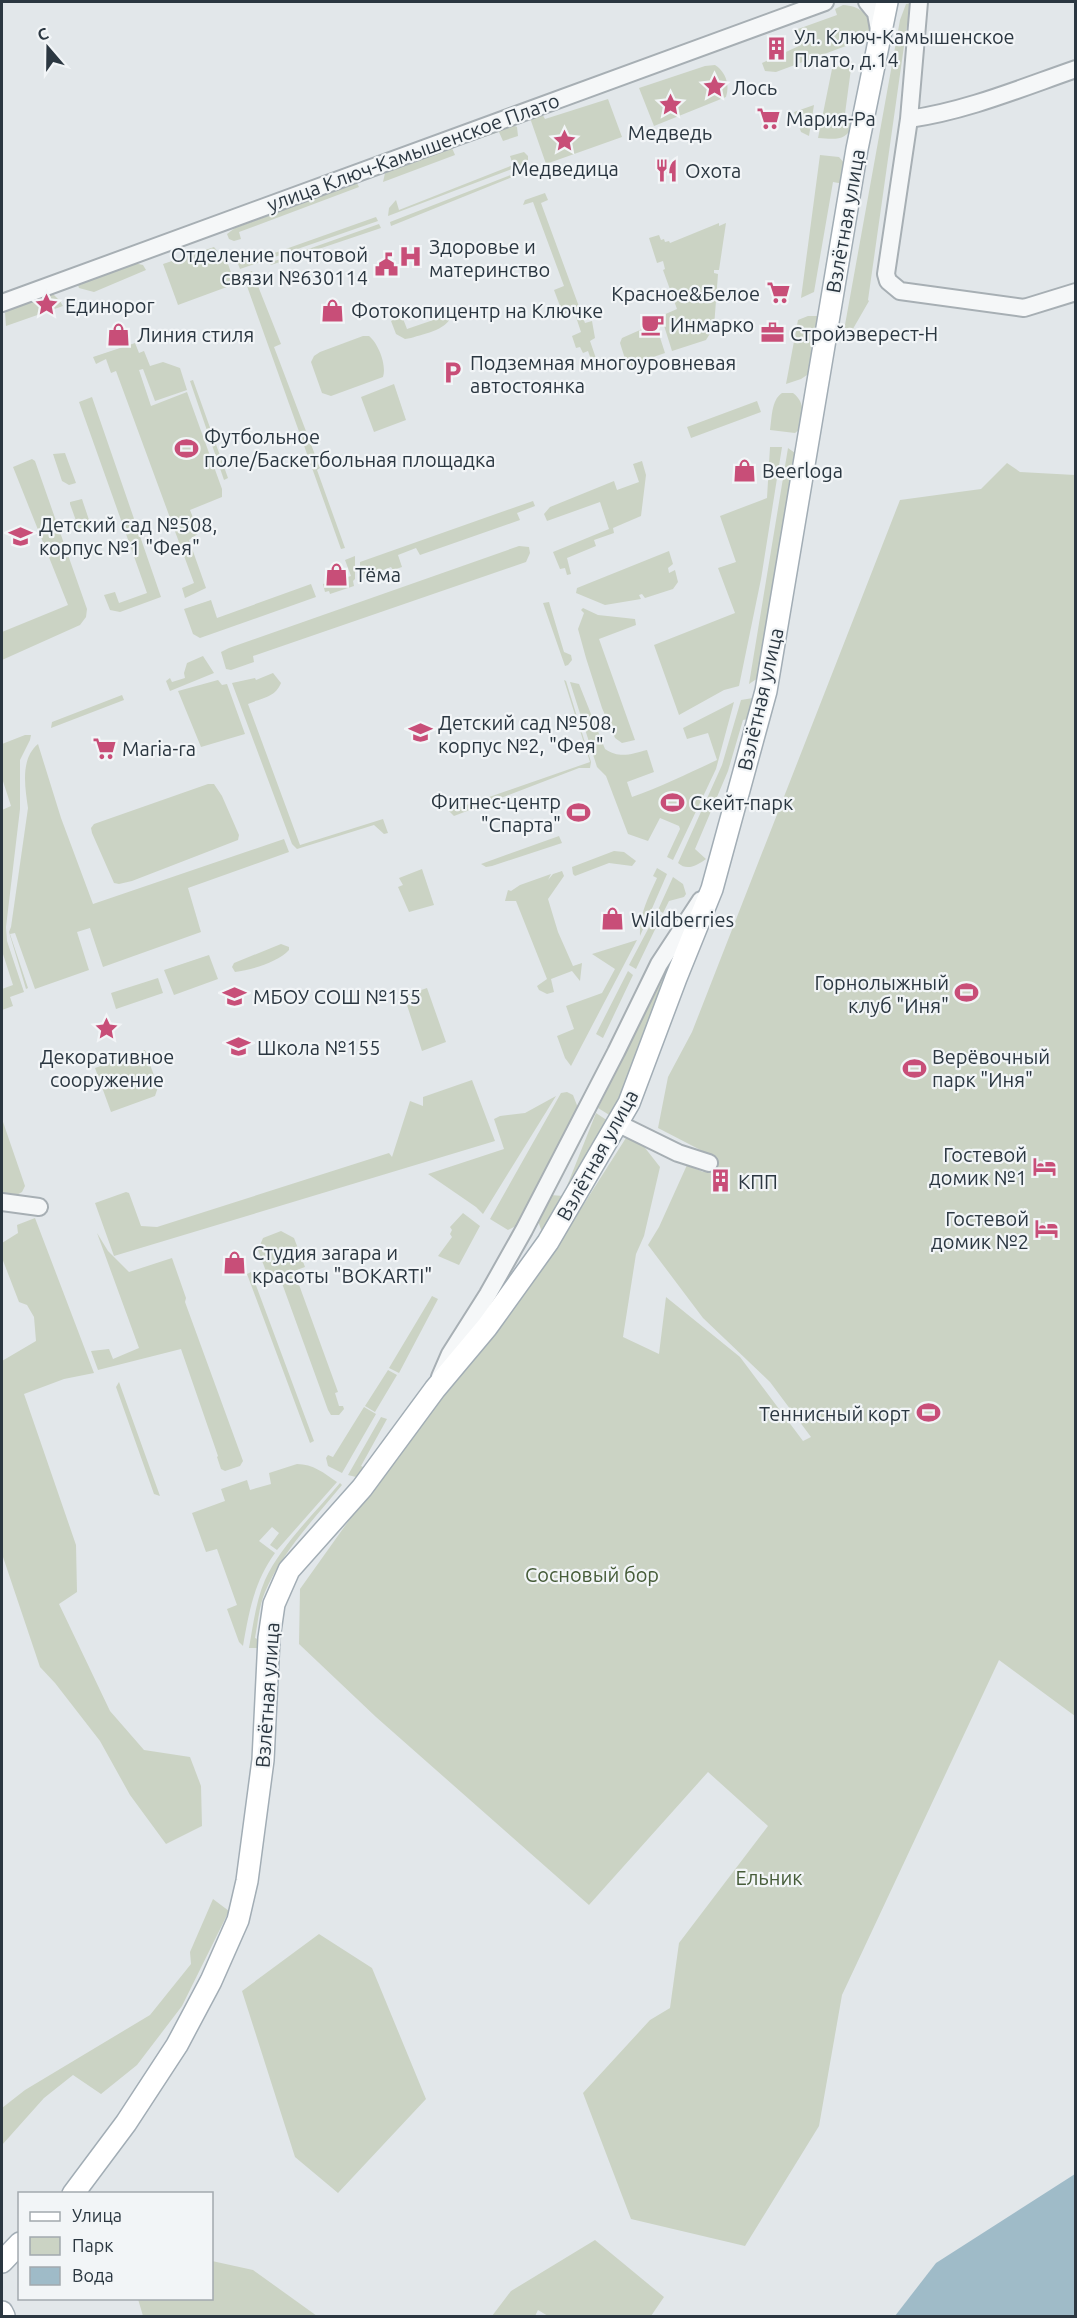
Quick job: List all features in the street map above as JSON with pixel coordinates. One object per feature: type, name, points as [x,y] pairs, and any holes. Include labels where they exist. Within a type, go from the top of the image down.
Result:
[{"type":"main road","name":"Взлётная улица","points":[[74,2192],[126,2123],[177,2045],[211,1981],[238,1920],[248,1881],[263,1760],[269,1638],[274,1604],[285,1578],[304,1552],[362,1488],[435,1389],[487,1327],[548,1242],[619,1124],[634,1093],[676,978],[712,889],[766,691],[816,386],[879,33],[887,2]]},
{"type":"main road","points":[[2,2262],[12,2246]]},
{"type":"main road","points":[[2,2312],[4,2316]]},
{"type":"street","name":"улица Ключ-Камышенское Плато","points":[[2,303],[825,2]]},
{"type":"street","points":[[867,2],[876,13],[879,33]]},
{"type":"street","points":[[919,2],[909,119],[886,274],[890,284],[900,291],[1024,308],[1076,292]]},
{"type":"street","points":[[909,119],[931,116],[966,106],[1076,69]]},
{"type":"street","points":[[435,1389],[450,1354],[488,1294],[524,1230],[659,964],[698,904],[712,889]]},
{"type":"street","points":[[619,1124],[678,1153],[709,1163]]},
{"type":"street","points":[[2,1202],[39,1207]]},
{"type":"green space","points":[[911,3],[912,21],[907,25],[869,301],[846,341],[843,336],[900,20],[906,4]]},
{"type":"green space","points":[[843,5],[861,10],[865,14],[870,24],[870,37],[776,72],[765,71],[762,63],[801,45],[798,29],[837,15],[835,9]]},
{"type":"green space","points":[[852,61],[844,121],[853,124],[844,137],[818,138],[832,69]]},
{"type":"green space","points":[[715,65],[726,79],[728,88],[726,97],[654,126],[639,88],[705,66]]},
{"type":"green space","points":[[608,99],[622,137],[546,164],[530,118],[541,112],[545,119]]},
{"type":"green space","points":[[814,105],[809,136],[801,132],[794,112]]},
{"type":"green space","points":[[509,123],[517,127],[518,136],[503,141],[499,132],[452,148],[455,155],[383,182],[385,173],[391,169]]},
{"type":"green space","points":[[524,152],[528,156],[528,163],[388,216],[389,208],[396,200],[399,210],[513,165],[510,156]]},
{"type":"green space","points":[[820,155],[839,157],[845,164],[844,184],[833,182],[814,292],[801,298]]},
{"type":"green space","points":[[531,167],[525,172],[391,226],[390,222]]},
{"type":"green space","points":[[357,183],[359,187],[239,232],[241,239],[234,241],[229,239],[227,234],[235,228]]},
{"type":"green space","points":[[545,193],[548,200],[541,203],[585,323],[592,321],[595,338],[590,341],[600,370],[595,371],[588,351],[583,353],[580,347],[576,348],[572,336],[581,332],[574,311],[563,314],[554,290],[564,286],[533,202],[523,205],[525,200]]},
{"type":"green space","points":[[376,217],[378,221],[240,269],[237,261],[245,252],[249,262]]},
{"type":"green space","points":[[719,223],[719,226],[726,223],[719,270],[714,270],[714,273],[718,274],[714,327],[706,340],[672,351],[661,316],[677,309],[663,270],[665,269],[663,261],[657,263],[649,238],[659,235],[661,240],[664,239],[665,242],[670,243]]},
{"type":"green space","points":[[379,224],[381,228],[271,265],[269,263]]},
{"type":"green space","points":[[214,247],[228,264],[235,284],[178,305],[163,264]]},
{"type":"green space","points":[[134,263],[143,265],[146,270],[94,292],[79,288],[78,285],[85,279]]},
{"type":"green space","points":[[252,271],[281,344],[274,347],[320,468],[317,470],[345,548],[341,549],[243,275]]},
{"type":"green space","points":[[52,293],[63,306],[6,326],[5,313],[10,307]]},
{"type":"green space","points":[[451,310],[448,322],[443,326],[411,338],[405,339],[396,334],[391,321],[402,316],[407,329],[442,317],[440,313]]},
{"type":"green space","points":[[808,316],[817,316],[825,322],[825,335],[812,336],[811,360],[819,364],[819,367],[801,379],[786,384],[798,320]]},
{"type":"green space","points":[[649,326],[650,330],[657,328],[665,353],[633,364],[633,367],[627,365],[620,343],[622,338]]},
{"type":"green space","points":[[363,336],[369,336],[378,349],[383,361],[383,377],[331,396],[322,393],[311,362],[314,356]]},
{"type":"green space","points":[[135,343],[139,353],[144,351],[150,366],[163,362],[180,368],[187,390],[155,401],[143,369],[139,370],[151,406],[187,392],[222,489],[222,497],[190,510],[199,533],[189,540],[206,588],[185,598],[182,588],[194,583],[116,371],[111,373],[106,359],[96,364],[93,357]]},
{"type":"green space","points":[[193,380],[228,478],[224,480],[190,381]]},
{"type":"green space","points":[[394,384],[406,420],[374,432],[361,397]]},
{"type":"green space","points":[[782,393],[793,393],[800,401],[802,414],[800,429],[795,433],[770,430],[774,405]]},
{"type":"green space","points":[[92,397],[161,597],[120,612],[110,610],[104,595],[115,592],[119,603],[147,593],[79,402]]},
{"type":"green space","points":[[757,401],[761,412],[691,438],[687,427]]},
{"type":"green space","points":[[770,447],[782,447],[761,579],[739,686],[724,690],[679,715],[654,645],[735,613],[718,568],[736,562],[720,516],[767,498]]},
{"type":"green space","points":[[788,448],[795,453],[761,676],[749,684]]},
{"type":"green space","points":[[65,453],[76,483],[69,485],[62,481],[53,454]]},
{"type":"green space","points":[[32,459],[35,461],[87,609],[86,617],[80,625],[2,660],[2,632],[68,605],[13,467]]},
{"type":"green space","points":[[642,461],[646,475],[641,516],[613,528],[614,533],[594,540],[596,546],[567,558],[571,574],[567,575],[565,568],[560,569],[553,552],[609,529],[600,502],[547,521],[544,514],[550,507],[614,481],[617,490],[639,482],[633,464]]},
{"type":"green space","points":[[1007,463],[1020,472],[1075,475],[1075,1716],[999,1660],[842,1995],[819,2126],[745,2246],[631,2219],[583,2093],[650,2020],[670,2008],[679,1943],[768,1826],[708,1772],[589,1905],[376,1717],[299,1644],[300,1589],[479,1338],[561,1240],[631,1130],[660,1167],[644,1236],[636,1254],[623,1337],[659,1354],[666,1297],[740,1357],[803,1441],[811,1437],[770,1382],[703,1318],[648,1245],[659,1227],[687,1165],[703,1172],[714,1157],[658,1128],[668,1077],[692,1032],[900,500],[981,489]]},
{"type":"green space","points":[[82,499],[92,529],[83,531],[79,529],[70,504],[70,502]]},
{"type":"green space","points":[[533,501],[535,506],[517,513],[520,520],[420,555],[416,548],[398,555],[402,567],[393,570],[391,567],[360,579],[360,562]]},
{"type":"green space","points":[[519,546],[529,547],[530,553],[526,562],[253,656],[254,662],[231,670],[226,669],[221,652],[229,648]]},
{"type":"green space","points":[[669,551],[673,564],[668,568],[669,573],[675,570],[678,582],[673,589],[645,598],[642,594],[639,595],[641,599],[605,605],[576,593],[577,588]]},
{"type":"green space","points":[[355,556],[354,586],[330,594],[329,591],[325,592],[323,584],[351,576],[345,560]]},
{"type":"green space","points":[[311,584],[316,597],[200,638],[193,634],[184,609],[211,600],[217,618]]},
{"type":"green space","points":[[549,602],[564,652],[571,655],[572,660],[565,666],[543,603]]},
{"type":"green space","points":[[583,608],[598,615],[635,619],[636,625],[599,639],[635,740],[622,743],[615,738],[602,708],[578,629],[584,613],[581,610]]},
{"type":"green space","points":[[203,656],[214,673],[170,691],[166,681],[170,678],[172,682],[185,678],[187,663]]},
{"type":"green space","points":[[273,673],[281,683],[275,692],[248,704],[300,845],[383,819],[388,833],[384,834],[374,825],[297,849],[292,844],[232,683],[255,678],[256,680]]},
{"type":"green space","points":[[218,680],[222,685],[227,684],[245,734],[201,747],[178,691]]},
{"type":"green space","points":[[564,680],[591,762],[590,768],[579,768],[454,816],[449,811],[590,762]]},
{"type":"green space","points":[[570,682],[579,684],[605,749],[621,755],[647,750],[654,772],[627,782],[632,797],[717,760],[708,733],[687,739],[683,728],[734,702],[716,769],[673,860],[667,857],[680,829],[679,826],[660,818],[648,841],[628,834],[606,776],[597,767]]},
{"type":"green space","points":[[122,695],[124,700],[51,728],[52,722]]},
{"type":"green space","points":[[753,698],[758,700],[757,717],[743,720],[728,771],[695,849],[706,859],[692,867],[685,867],[678,863],[722,765],[741,700]]},
{"type":"green space","points":[[31,735],[20,760],[20,809],[6,927],[7,941],[24,992],[10,997],[13,1006],[2,1010],[2,989],[13,985],[2,951],[2,810],[11,806],[2,778],[2,744]]},
{"type":"green space","points":[[38,744],[61,818],[93,904],[284,839],[289,852],[188,888],[201,932],[103,967],[90,928],[77,932],[89,970],[35,989],[15,933],[10,934],[28,988],[26,989],[9,932],[28,808],[26,765],[32,750]]},
{"type":"green space","points":[[208,784],[214,784],[222,796],[239,835],[238,840],[132,881],[114,883],[92,833],[91,828],[94,824]]},
{"type":"green space","points":[[559,836],[562,843],[492,866],[486,867],[481,864]]},
{"type":"green space","points":[[614,851],[624,852],[636,861],[632,866],[609,863],[575,876],[573,874],[572,867]]},
{"type":"green space","points":[[657,868],[667,874],[640,936],[647,900],[657,878],[653,876]]},
{"type":"green space","points":[[422,869],[434,905],[409,912],[398,887],[403,885],[399,878]]},
{"type":"green space","points":[[562,871],[564,876],[548,899],[558,932],[573,966],[582,963],[580,981],[572,971],[551,979],[554,992],[547,994],[539,990],[537,986],[547,979],[516,901],[505,901],[508,890],[511,891],[520,885],[551,874],[548,880],[553,874]]},
{"type":"green space","points":[[673,877],[683,884],[686,894],[684,897],[669,901],[663,913],[658,910]]},
{"type":"green space","points":[[656,914],[662,915],[636,969],[629,965]]},
{"type":"green space","points":[[637,940],[571,1066],[565,1058],[557,1036],[574,1029],[566,1006],[602,993],[615,969],[592,954]]},
{"type":"green space","points":[[281,944],[289,947],[289,950],[272,962],[235,972],[232,967],[234,963]]},
{"type":"green space","points":[[209,955],[218,979],[174,995],[164,970]]},
{"type":"green space","points":[[667,967],[668,972],[623,1091],[611,1116],[598,1108],[662,980],[656,969]]},
{"type":"green space","points":[[628,971],[633,975],[603,1038],[596,1034]]},
{"type":"green space","points":[[158,978],[163,993],[116,1009],[111,993]]},
{"type":"green space","points":[[427,988],[446,1042],[422,1051],[404,996]]},
{"type":"green space","points":[[145,1050],[158,1087],[155,1096],[111,1112],[95,1068]]},
{"type":"green space","points":[[472,1080],[495,1141],[114,1256],[95,1203],[126,1192],[129,1193],[141,1226],[157,1227],[389,1153],[392,1157],[410,1101],[423,1106],[423,1097]]},
{"type":"green space","points":[[567,1092],[573,1095],[578,1108],[518,1225],[508,1230],[490,1219],[561,1093]]},
{"type":"green space","points":[[556,1096],[483,1214],[428,1174],[504,1149],[494,1119],[500,1116],[525,1113]]},
{"type":"green space","points":[[596,1113],[608,1121],[542,1232],[538,1221],[551,1195],[563,1196]]},
{"type":"green space","points":[[2,1119],[25,1186],[22,1192],[15,1196],[2,1195]]},
{"type":"green space","points":[[463,1213],[480,1226],[459,1265],[438,1256],[452,1237],[450,1227]]},
{"type":"green space","points":[[35,1218],[94,1373],[64,1379],[24,1394],[76,1545],[77,1592],[59,1604],[110,1711],[144,1750],[190,1757],[201,1786],[202,1826],[166,1844],[130,1795],[100,1741],[40,1667],[2,1554],[2,1361],[36,1341],[34,1317],[27,1305],[19,1302],[2,1258],[2,1243],[18,1233],[17,1225]]},
{"type":"green space","points":[[281,1231],[294,1238],[305,1267],[294,1271],[338,1392],[335,1393],[339,1406],[343,1406],[344,1409],[339,1415],[331,1415],[328,1410],[279,1275],[267,1274],[258,1250],[263,1238]]},
{"type":"green space","points":[[97,1233],[108,1251],[129,1272],[172,1258],[186,1298],[185,1302],[243,1461],[240,1466],[225,1471],[221,1469],[181,1349],[98,1370],[91,1351],[109,1349],[113,1359],[139,1348]]},
{"type":"green space","points":[[251,1272],[314,1441],[310,1443],[247,1274]]},
{"type":"green space","points":[[432,1296],[438,1299],[399,1373],[389,1368]]},
{"type":"green space","points":[[388,1370],[397,1375],[375,1412],[365,1406]]},
{"type":"green space","points":[[119,1382],[160,1496],[154,1494],[116,1387]]},
{"type":"green space","points":[[364,1407],[376,1414],[342,1473],[328,1466],[326,1458],[328,1455],[333,1457]]},
{"type":"green space","points":[[381,1417],[387,1419],[361,1466],[367,1469],[360,1478],[348,1475]]},
{"type":"green space","points":[[297,1464],[313,1467],[337,1482],[277,1550],[270,1545],[279,1533],[272,1527],[259,1541],[275,1553],[257,1586],[243,1646],[239,1642],[227,1609],[237,1605],[217,1549],[206,1552],[192,1513],[225,1501],[221,1489],[247,1480],[250,1490],[271,1484],[269,1473]]},
{"type":"green space","points":[[340,1483],[342,1485],[300,1536],[272,1577],[261,1603],[255,1638],[267,1643],[261,1648],[249,1648],[259,1596],[272,1567],[289,1542]]},
{"type":"green space","points":[[213,1899],[229,1911],[182,2006],[137,2065],[101,2094],[73,2075],[44,2098],[2,2145],[2,2108],[25,2090],[150,2015],[191,1964],[190,1952]]},
{"type":"green space","points":[[319,1934],[372,1968],[426,2099],[338,2193],[295,2157],[242,1991]]},
{"type":"green space","points":[[595,2240],[664,2297],[651,2316],[548,2316],[538,2310],[535,2316],[492,2316],[511,2291]]},
{"type":"green space","points":[[213,2261],[253,2270],[317,2316],[143,2316],[138,2300],[213,2300]]},
{"type":"water","points":[[1075,2174],[1075,2316],[895,2316],[936,2263]]},
{"type":"place","name":"Ул. Ключ-Камышенское Плато, д.14","points":[[776,48]]},
{"type":"place","name":"Лось","points":[[714,87]]},
{"type":"place","name":"Медведь","points":[[670,104]]},
{"type":"place","name":"Мария-Ра","points":[[768,118]]},
{"type":"place","name":"Медведица","points":[[565,141]]},
{"type":"place","name":"Охота","points":[[667,170]]},
{"type":"place","name":"Здоровье и материнство","points":[[411,257]]},
{"type":"place","name":"Отделение почтовой связи №630114","points":[[386,265]]},
{"type":"place","name":"Красное&Белое","points":[[778,293]]},
{"type":"place","name":"Единорог","points":[[47,305]]},
{"type":"place","name":"Фотокопицентр на Ключке","points":[[333,310]]},
{"type":"place","name":"Инмарко","points":[[652,324]]},
{"type":"place","name":"Стройэверест-Н","points":[[772,333]]},
{"type":"place","name":"Линия стиля","points":[[119,334]]},
{"type":"place","name":"Подземная многоуровневая автостоянка","points":[[452,373]]},
{"type":"place","name":"Футбольное поле/Баскетбольная площадка","points":[[186,448]]},
{"type":"place","name":"Beerloga","points":[[744,470]]},
{"type":"place","name":"Детский сад №508, корпус №1 \"Фея\"","points":[[21,536]]},
{"type":"place","name":"Тёма","points":[[337,574]]},
{"type":"place","name":"Детский сад №508, корпус №2, \"Фея\"","points":[[420,733]]},
{"type":"place","name":"Maria-ra","points":[[104,748]]},
{"type":"place","name":"Скейт-парк","points":[[672,802]]},
{"type":"place","name":"Фитнес-центр \"Спарта\"","points":[[579,812]]},
{"type":"place","name":"Wildberries","points":[[613,919]]},
{"type":"place","name":"Горнолыжный клуб \"Иня\"","points":[[967,993]]},
{"type":"place","name":"МБОУ СОШ №155","points":[[235,996]]},
{"type":"place","name":"Декоративное сооружение","points":[[107,1029]]},
{"type":"place","name":"Школа №155","points":[[239,1047]]},
{"type":"place","name":"Верёвочный парк \"Иня\"","points":[[914,1068]]},
{"type":"place","name":"Гостевой домик №1","points":[[1045,1166]]},
{"type":"place","name":"КПП","points":[[720,1181]]},
{"type":"place","name":"Гостевой домик №2","points":[[1047,1229]]},
{"type":"place","name":"Студия загара и красоты \"BOKARTI\"","points":[[234,1263]]},
{"type":"place","name":"Теннисный корт","points":[[928,1413]]},
{"type":"park label","name":"Сосновый бор","points":[[592,1574]]},
{"type":"park label","name":"Ельник","points":[[769,1877]]}]
